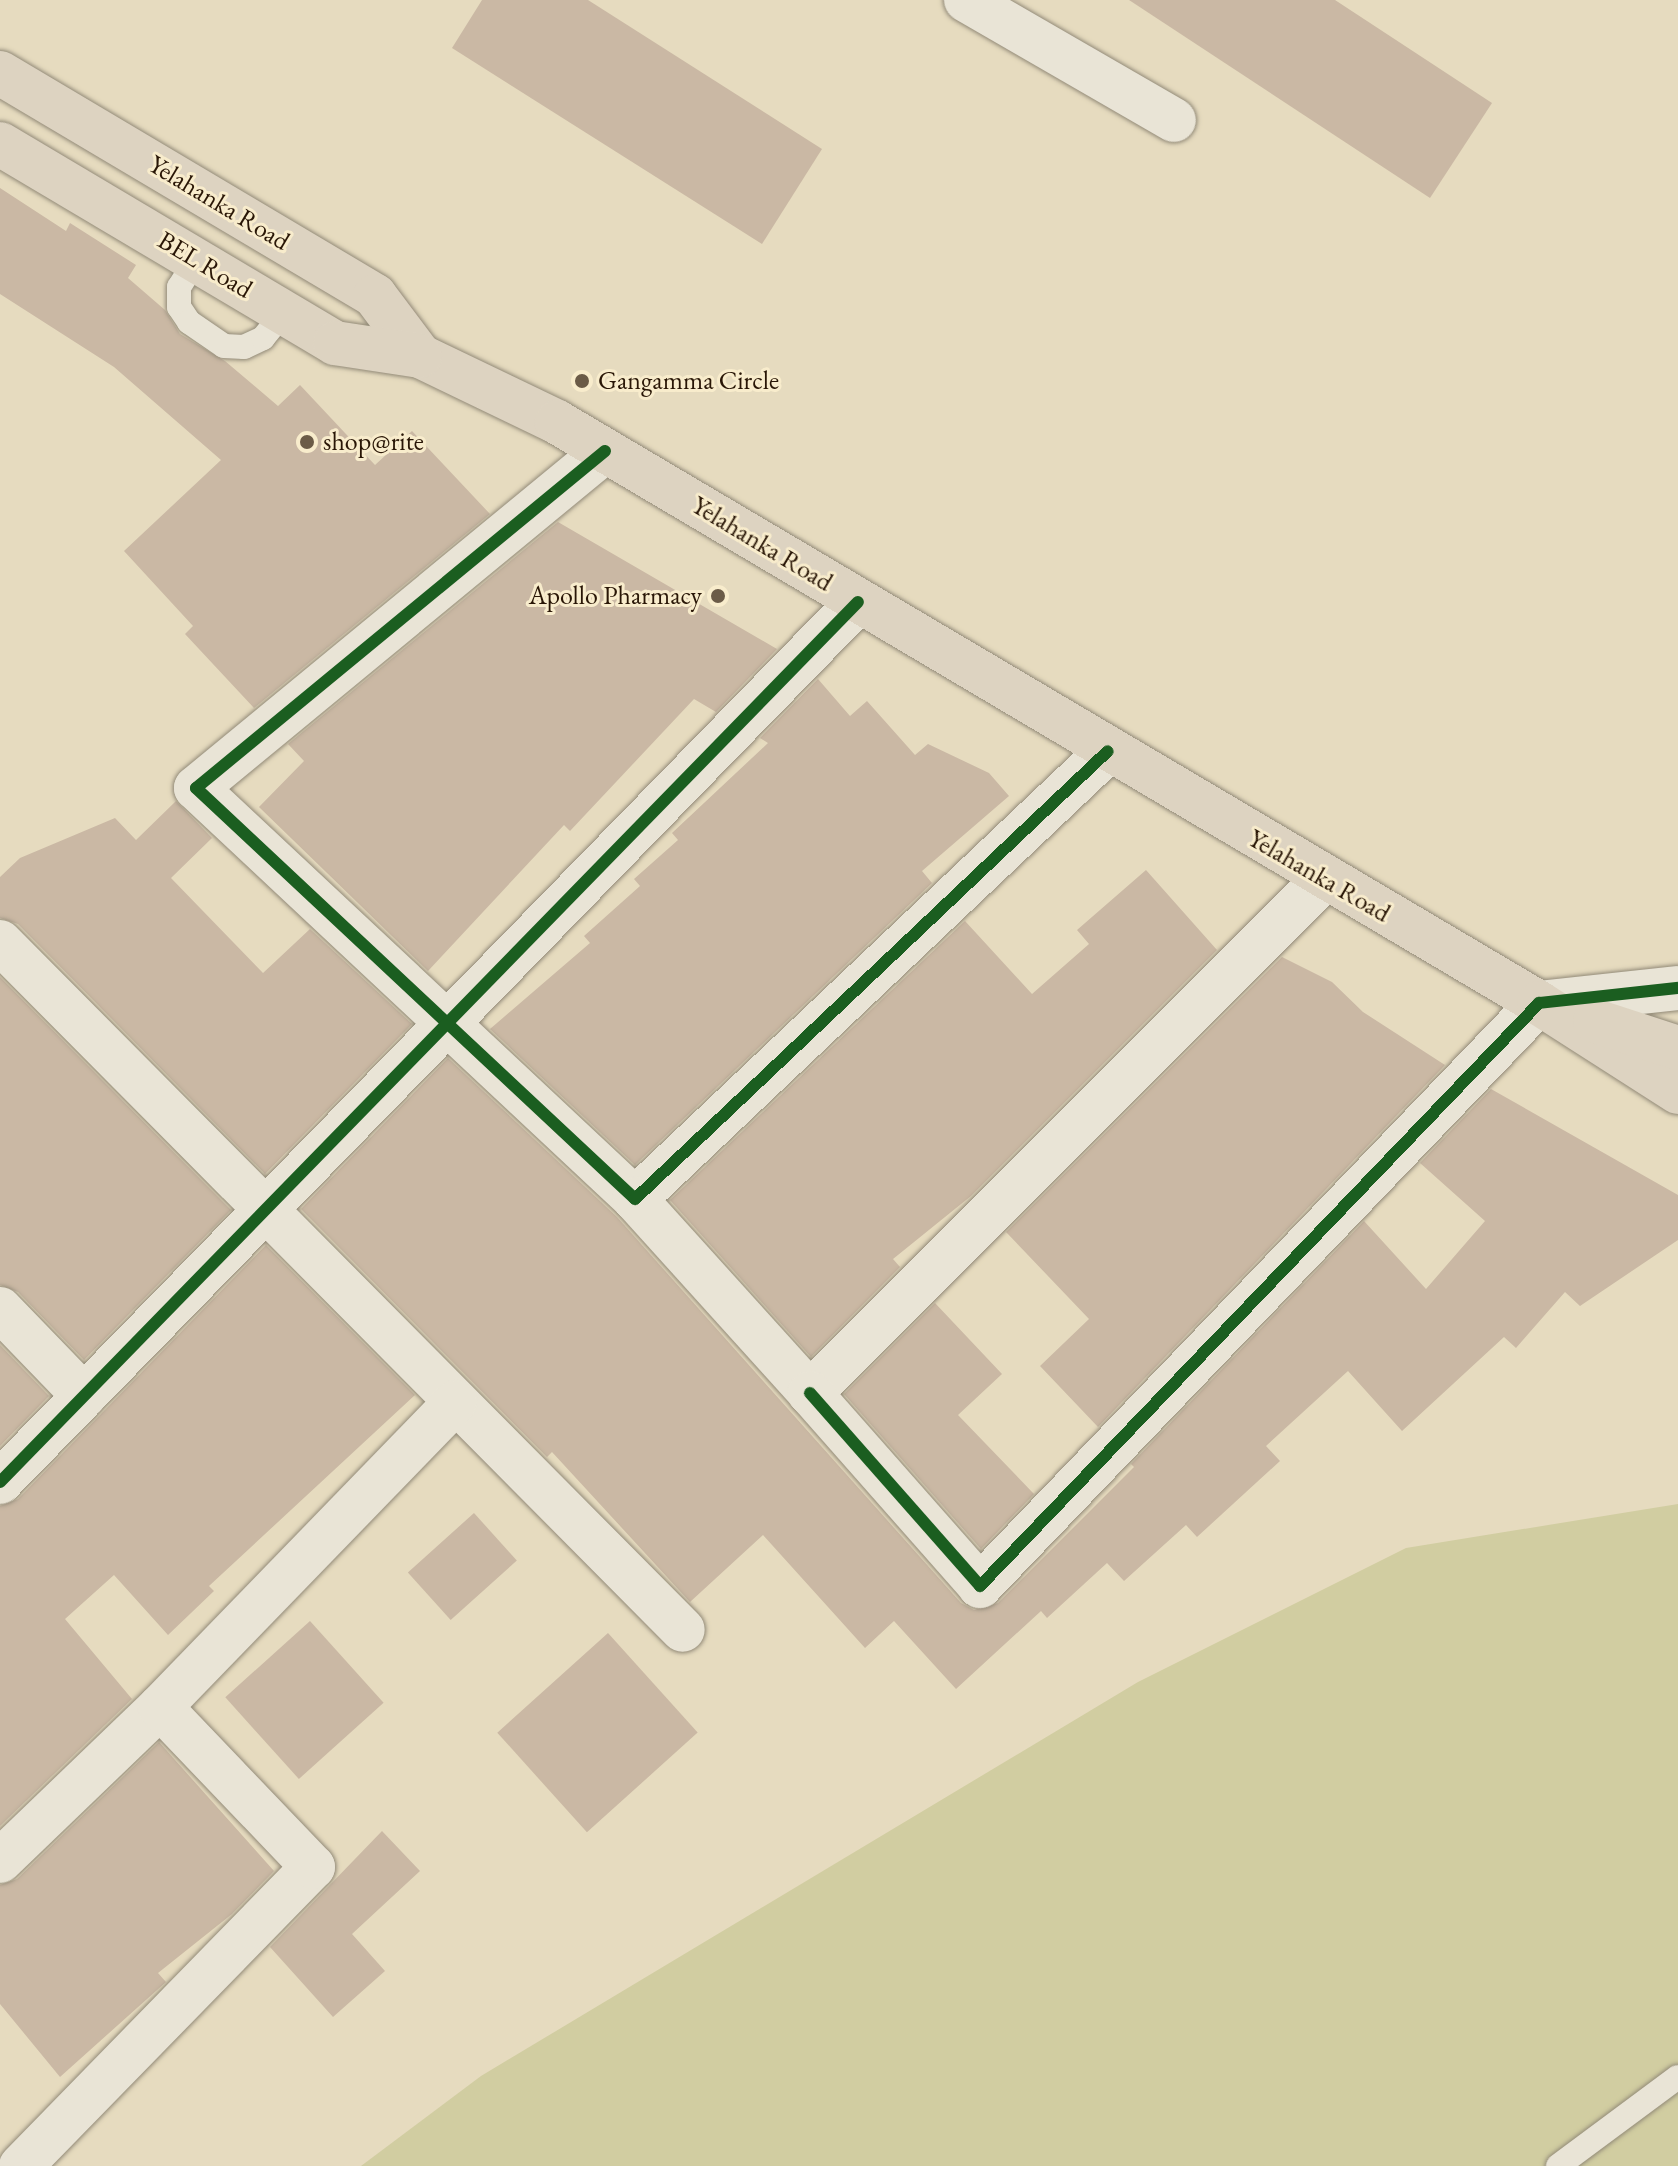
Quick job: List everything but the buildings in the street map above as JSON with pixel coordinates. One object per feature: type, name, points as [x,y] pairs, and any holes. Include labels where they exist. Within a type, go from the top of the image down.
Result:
[{"type":"main road","name":"Yelahanka Road","points":[[0,73],[375,296],[420,356],[557,422],[1323,880],[1539,1003],[1678,1092]]},
{"type":"main road","name":"BEL Road","points":[[0,144],[335,343],[420,356]]},
{"type":"main road","name":"Yelahanka Road","points":[[1539,1003],[1678,1048]]},
{"type":"street","points":[[966,0],[1174,120]]},
{"type":"street","points":[[605,451],[196,788],[635,1199],[980,1586],[1539,1003],[1678,988]]},
{"type":"street","points":[[0,1482],[858,602]]},
{"type":"street","points":[[635,1199],[1108,751]]},
{"type":"street","points":[[810,1393],[1323,880]]},
{"type":"street","points":[[0,942],[264,1212],[683,1630]]},
{"type":"street","points":[[0,1309],[84,1396]]},
{"type":"street","points":[[0,1861],[160,1707],[455,1403]]},
{"type":"street","points":[[21,2166],[313,1867],[160,1707]]},
{"type":"lane","points":[[196,260],[179,287],[179,307],[189,322],[224,346],[244,347],[263,338],[284,312]]},
{"type":"lane","points":[[1558,2166],[1678,2077]]},
{"type":"shaded area","points":[[1678,1504],[1678,2166],[361,2166],[481,2076],[1138,1682],[1406,1548]]},
{"type":"cycle path","points":[[605,451],[196,788],[635,1199],[1108,751]]},
{"type":"cycle path","points":[[0,1482],[858,602]]},
{"type":"cycle path","points":[[810,1393],[980,1586],[1539,1003],[1678,988]]},
{"type":"place","name":"Gangamma Circle","points":[[582,381]]},
{"type":"place","name":"shop@rite","points":[[307,442]]},
{"type":"place","name":"Apollo Pharmacy","points":[[718,596]]}]
